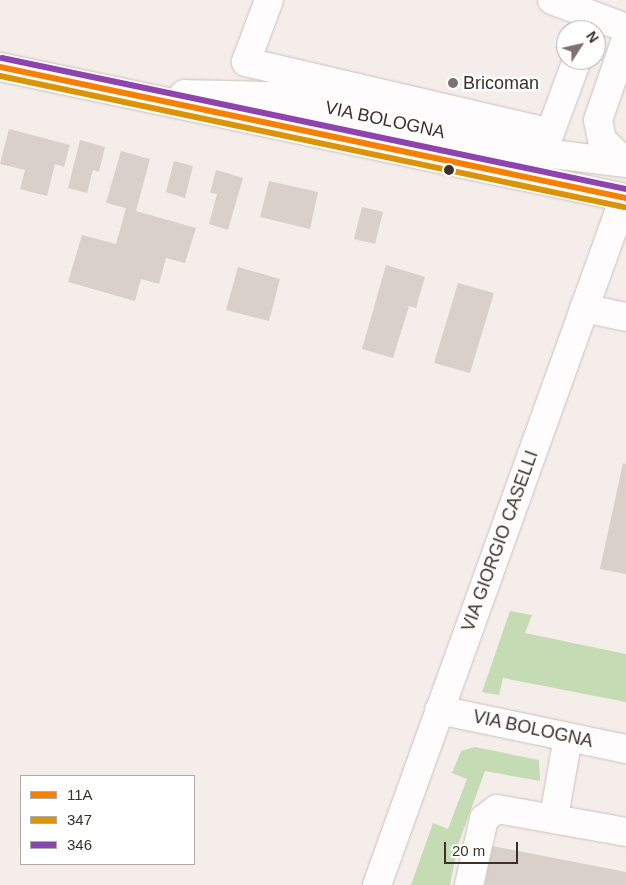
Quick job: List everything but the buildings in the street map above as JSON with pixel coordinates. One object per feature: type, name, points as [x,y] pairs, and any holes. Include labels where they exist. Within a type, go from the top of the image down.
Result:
[{"type":"main road","points":[[269,0],[246,62],[550,133],[573,70]]},
{"type":"main road","points":[[552,0],[626,28]]},
{"type":"main road","points":[[626,39],[598,120],[602,140],[626,163]]},
{"type":"main road","name":"VIA BOLOGNA","points":[[0,67],[625,197]]},
{"type":"main road","name":"VIA BOLOGNA","points":[[142,97],[196,93],[271,96],[544,153],[626,163]]},
{"type":"main road","name":"VIA GIORGIO CASELLI","points":[[377,885],[584,308],[615,252],[625,197]]},
{"type":"main road","points":[[584,308],[626,317]]},
{"type":"main road","name":"VIA BOLOGNA","points":[[439,710],[626,749]]},
{"type":"main road","points":[[554,817],[568,737]]},
{"type":"main road","points":[[469,885],[477,840],[489,812],[497,809],[554,817],[626,832]]},
{"type":"green space","points":[[510,611],[532,615],[525,633],[626,654],[626,702],[503,678],[499,695],[482,692]]},
{"type":"green space","points":[[475,747],[539,760],[540,781],[485,771],[458,845],[450,885],[411,885],[433,823],[448,829],[467,779],[452,773],[461,751]]},
{"type":"transit line","name":"346","points":[[2,58],[626,189]]},
{"type":"transit line","name":"11A","points":[[0,67],[626,198]]},
{"type":"transit line","name":"347","points":[[0,76],[624,207]]},
{"type":"place","name":"Bricoman","points":[[453,83]]}]
